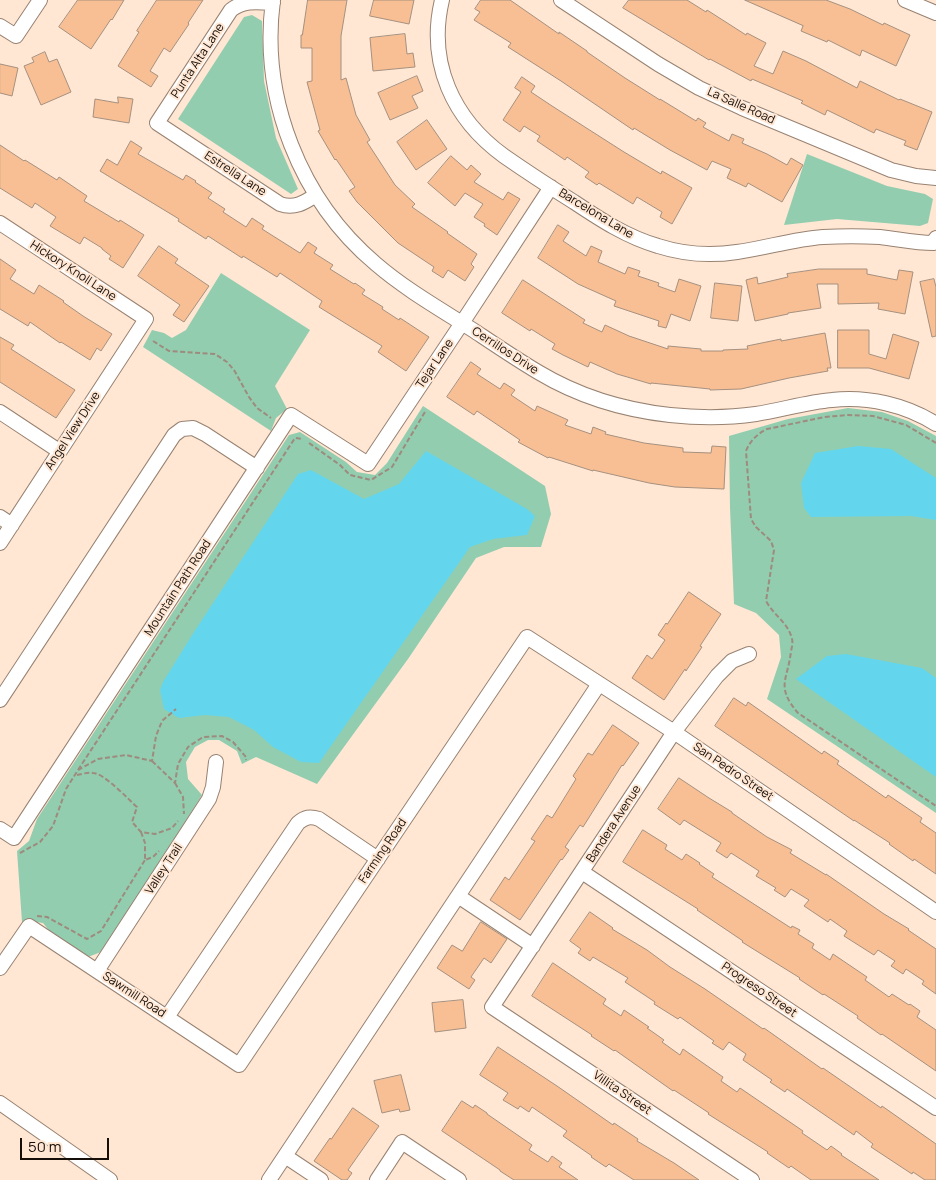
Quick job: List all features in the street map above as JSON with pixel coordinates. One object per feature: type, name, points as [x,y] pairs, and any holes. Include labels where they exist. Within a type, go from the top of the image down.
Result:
[{"type":"street","points":[[0,26],[16,36],[40,0]]},
{"type":"street","name":"Barcelona Lane","points":[[442,0],[438,21],[438,50],[444,78],[459,110],[472,128],[492,148],[551,188],[630,236],[659,247],[689,252],[720,254],[804,239],[842,236],[880,237],[917,243],[934,240]]},
{"type":"street","name":"La Salle Road","points":[[561,0],[678,76],[720,98],[891,170],[916,176],[936,178]]},
{"type":"street","points":[[905,0],[936,13]]},
{"type":"street","name":"Punta Alta Lane","points":[[156,123],[231,10],[245,2],[273,2]]},
{"type":"street","name":"Cerrillos Drive","points":[[273,2],[271,23],[272,63],[278,103],[297,160],[316,195],[338,225],[370,258],[391,276],[522,362],[557,382],[594,398],[633,409],[673,416],[714,417],[754,414],[831,400],[860,399],[882,402],[934,420]]},
{"type":"street","name":"Estrella Lane","points":[[156,123],[280,204],[288,206],[297,205],[316,195]]},
{"type":"street","name":"Tejar Lane","points":[[368,464],[551,188]]},
{"type":"street","name":"Hickory Knoll Lane","points":[[0,224],[146,319]]},
{"type":"street","name":"Angel View Drive","points":[[0,543],[6,521],[59,451],[146,319]]},
{"type":"street","points":[[0,412],[59,451]]},
{"type":"street","name":"Mountain Path Road","points":[[0,829],[14,838],[291,415],[368,464]]},
{"type":"street","points":[[0,700],[174,436],[182,429],[194,428],[256,468]]},
{"type":"street","name":"San Pedro Street","points":[[527,637],[674,732],[936,912]]},
{"type":"street","name":"Farming Road","points":[[239,1065],[527,637]]},
{"type":"street","name":"Bandera Avenue","points":[[492,1007],[674,732],[717,676],[732,661],[749,654]]},
{"type":"street","points":[[269,1180],[599,684]]},
{"type":"street","name":"Valley Trail","points":[[97,971],[209,799],[213,787],[216,762]]},
{"type":"street","points":[[167,1017],[298,823],[303,819],[308,817],[320,819],[378,859]]},
{"type":"street","name":"Progreso Street","points":[[582,872],[936,1108]]},
{"type":"street","points":[[458,896],[533,946]]},
{"type":"street","points":[[0,968],[30,920]]},
{"type":"street","name":"Sawmill Road","points":[[30,920],[97,971],[239,1065]]},
{"type":"street","name":"Villita Street","points":[[492,1007],[752,1180]]},
{"type":"street","points":[[0,1103],[110,1180]]},
{"type":"street","points":[[377,1180],[402,1142],[459,1180]]},
{"type":"street","points":[[285,1156],[321,1180]]},
{"type":"path","points":[[153,341],[169,351],[215,354],[227,362],[234,370],[257,408],[271,418]]},
{"type":"path","points":[[20,852],[40,842],[52,826],[66,790],[78,770],[295,438],[302,438],[340,465],[350,475],[371,480],[392,466],[425,412]]},
{"type":"path","points":[[936,443],[906,425],[873,416],[848,415],[824,417],[766,429],[759,433],[749,444],[746,451],[752,519],[756,527],[771,541],[774,550],[766,601],[770,609],[788,627],[793,642],[784,681],[784,691],[791,705],[798,713],[936,806]]},
{"type":"path","points":[[152,761],[156,736],[162,721],[176,710]]},
{"type":"path","points":[[175,783],[178,764],[188,747],[204,737],[222,736],[233,742],[246,757],[246,760]]},
{"type":"path","points":[[78,770],[98,759],[126,755],[152,761],[175,783],[183,797],[184,815]]},
{"type":"path","points":[[30,920],[47,918],[87,939],[101,931],[145,860],[145,843],[141,832],[132,822],[137,807],[121,791],[94,772],[75,775]]},
{"type":"path","points":[[141,832],[155,834],[172,828],[178,821]]},
{"type":"path","points":[[145,860],[153,857],[164,846]]},
{"type":"green space","points":[[252,15],[262,21],[264,81],[276,138],[298,189],[291,194],[178,119],[244,17]]},
{"type":"green space","points":[[807,154],[887,186],[925,194],[933,199],[928,223],[920,226],[837,219],[784,225]]},
{"type":"green space","points":[[221,273],[310,330],[275,386],[287,409],[276,418],[271,431],[143,347],[152,330],[164,333],[172,338],[186,330]]},
{"type":"green space","points":[[423,406],[545,486],[551,514],[541,547],[504,547],[476,558],[408,659],[317,784],[256,757],[242,764],[237,751],[219,740],[208,740],[195,747],[186,762],[188,779],[202,795],[101,952],[88,957],[51,933],[43,923],[22,922],[17,851],[29,841],[37,819],[289,435],[300,432],[346,462],[357,472],[375,475],[387,463]]},
{"type":"green space","points":[[848,408],[882,412],[908,421],[936,436],[936,813],[767,699],[781,657],[779,635],[756,613],[734,604],[729,436],[788,419]]},
{"type":"water","points":[[858,446],[891,449],[936,478],[936,520],[911,516],[811,517],[804,508],[801,483],[815,453]]},
{"type":"water","points":[[426,451],[527,509],[535,516],[527,535],[493,539],[470,547],[319,763],[301,762],[273,747],[254,730],[229,717],[205,715],[179,718],[164,709],[160,690],[163,682],[298,474],[311,470],[364,499],[399,484]]},
{"type":"water","points":[[846,654],[922,668],[936,678],[936,777],[796,679],[827,656]]},
{"type":"building","points":[[78,0],[124,0],[91,49],[59,27]]},
{"type":"building","points":[[157,0],[203,0],[170,52],[164,48],[150,71],[158,76],[151,87],[118,66]]},
{"type":"building","points":[[308,0],[347,0],[341,36],[341,80],[346,78],[356,115],[370,140],[367,142],[395,185],[415,204],[412,207],[477,254],[471,264],[474,267],[465,281],[448,270],[443,278],[432,271],[434,267],[398,243],[357,202],[349,191],[355,187],[335,160],[318,131],[320,130],[307,82],[312,81],[312,48],[301,48],[301,35]]},
{"type":"building","points":[[374,0],[414,0],[409,24],[370,16]]},
{"type":"building","points":[[481,0],[510,0],[660,100],[696,121],[698,118],[706,123],[703,127],[729,141],[732,134],[744,139],[742,143],[787,165],[791,158],[803,165],[782,202],[748,183],[746,187],[727,178],[731,169],[712,161],[707,170],[634,128],[633,130],[508,47],[511,43],[474,20],[480,12],[475,9]]},
{"type":"building","points":[[629,0],[687,0],[706,12],[707,10],[746,35],[747,33],[766,43],[754,66],[773,74],[783,51],[857,88],[860,81],[899,100],[932,112],[917,150],[904,145],[906,141],[876,129],[874,133],[827,110],[825,115],[801,103],[803,101],[752,79],[751,81],[709,60],[623,8]]},
{"type":"building","points":[[745,0],[826,0],[910,35],[896,66],[862,50],[860,56],[828,40],[827,42],[801,31],[803,26]]},
{"type":"building","points":[[405,34],[407,54],[413,53],[415,67],[373,71],[370,38]]},
{"type":"building","points":[[45,52],[49,62],[57,59],[71,92],[41,105],[24,66],[34,62],[32,58]]},
{"type":"building","points":[[0,64],[18,68],[12,96],[0,93]]},
{"type":"building","points":[[417,76],[423,91],[412,96],[418,108],[390,120],[378,93]]},
{"type":"building","points":[[522,77],[535,86],[531,92],[552,106],[661,174],[662,171],[692,188],[672,224],[660,217],[662,212],[637,197],[633,204],[599,183],[597,185],[585,177],[589,172],[567,157],[565,160],[537,141],[540,136],[524,126],[520,132],[503,120],[521,92],[515,88]]},
{"type":"building","points":[[118,97],[133,99],[129,123],[93,117],[95,99],[118,103]]},
{"type":"building","points":[[427,120],[447,149],[416,170],[397,142]]},
{"type":"building","points":[[131,141],[142,148],[138,154],[183,180],[186,175],[196,181],[212,193],[208,198],[225,209],[223,212],[246,227],[252,218],[264,226],[262,229],[300,253],[308,242],[317,248],[314,253],[333,265],[330,269],[365,290],[362,294],[383,307],[382,309],[429,337],[406,371],[378,352],[382,346],[319,307],[322,301],[280,273],[277,277],[243,256],[242,258],[208,236],[206,239],[178,221],[179,219],[100,171],[107,159],[117,165]]},
{"type":"building","points":[[0,145],[57,180],[59,177],[87,196],[84,201],[144,235],[123,268],[109,259],[111,256],[102,248],[84,237],[80,244],[50,226],[56,217],[35,203],[32,208],[0,188]]},
{"type":"building","points":[[451,156],[467,170],[471,165],[481,174],[474,182],[503,200],[508,192],[520,199],[497,235],[474,217],[483,204],[465,193],[455,206],[428,183]]},
{"type":"building","points":[[558,225],[569,232],[563,241],[586,256],[591,246],[602,251],[598,262],[625,274],[628,267],[640,271],[638,276],[659,283],[658,286],[675,292],[679,279],[701,286],[690,321],[671,314],[666,328],[658,326],[659,321],[614,306],[616,301],[578,284],[538,258]]},
{"type":"building","points":[[159,246],[178,259],[175,263],[209,286],[184,322],[173,315],[180,305],[138,276]]},
{"type":"building","points":[[0,259],[16,270],[10,279],[34,294],[39,285],[112,334],[101,351],[97,348],[90,360],[60,343],[30,322],[28,326],[0,309]]},
{"type":"building","points":[[819,269],[867,269],[867,274],[897,280],[899,270],[913,272],[905,314],[878,309],[879,303],[838,304],[838,284],[817,284],[821,308],[755,321],[746,280],[757,277],[758,284],[788,277],[787,274]]},
{"type":"building","points":[[934,279],[936,287],[936,336],[932,337],[920,282]]},
{"type":"building","points":[[523,280],[585,320],[583,323],[602,332],[605,325],[629,336],[668,349],[668,346],[701,349],[701,351],[748,349],[747,346],[825,333],[831,368],[827,368],[828,371],[741,389],[710,390],[651,384],[617,374],[590,362],[588,367],[552,349],[555,344],[502,313]]},
{"type":"building","points":[[715,283],[742,286],[738,321],[711,318]]},
{"type":"building","points":[[838,330],[869,330],[869,354],[886,359],[893,334],[919,342],[909,379],[869,368],[838,368]]},
{"type":"building","points":[[0,337],[14,345],[11,349],[75,390],[56,418],[0,382]]},
{"type":"building","points":[[471,362],[481,369],[477,374],[500,389],[504,383],[515,390],[511,395],[535,411],[537,406],[568,420],[565,425],[591,434],[593,427],[606,432],[605,434],[644,443],[683,448],[683,452],[711,453],[712,446],[726,447],[724,489],[675,487],[649,483],[593,471],[548,458],[518,442],[520,440],[477,411],[474,415],[447,397]]},
{"type":"building","points":[[689,592],[721,614],[700,646],[702,647],[664,700],[632,678],[647,655],[652,659],[665,640],[658,635]]},
{"type":"building","points":[[734,698],[746,706],[748,702],[822,754],[824,751],[839,761],[837,764],[886,798],[888,795],[922,818],[920,822],[936,833],[936,874],[914,859],[913,861],[890,843],[854,821],[715,726]]},
{"type":"building","points":[[613,725],[639,743],[622,765],[583,827],[580,825],[565,847],[569,850],[520,920],[490,900],[505,877],[509,880],[535,841],[531,839],[547,815],[552,818],[576,779],[573,776],[588,753],[592,755]]},
{"type":"building","points":[[679,778],[767,837],[792,850],[790,853],[826,874],[936,949],[936,994],[922,984],[924,981],[906,969],[903,974],[891,966],[895,961],[878,950],[874,955],[844,936],[847,931],[830,919],[828,922],[804,906],[809,900],[791,889],[785,897],[774,890],[776,888],[756,876],[759,871],[731,853],[727,858],[716,851],[721,843],[684,820],[680,825],[658,809]]},
{"type":"building","points":[[643,830],[667,845],[665,849],[682,860],[686,854],[714,874],[712,877],[791,928],[792,926],[800,930],[798,934],[814,944],[812,948],[830,960],[833,954],[867,977],[865,980],[889,997],[892,994],[920,1011],[917,1017],[936,1030],[936,1071],[881,1035],[857,1018],[858,1016],[742,942],[698,909],[623,862]]},
{"type":"building","points":[[590,912],[612,929],[647,950],[936,1144],[936,1180],[925,1180],[913,1172],[912,1174],[871,1147],[873,1144],[856,1131],[854,1135],[787,1089],[785,1092],[770,1082],[772,1080],[743,1060],[746,1054],[729,1042],[723,1050],[712,1043],[714,1041],[680,1017],[678,1019],[654,1004],[655,1002],[625,982],[628,978],[593,957],[590,961],[578,953],[581,949],[570,941]]},
{"type":"building","points":[[481,922],[507,939],[491,963],[484,958],[471,977],[475,980],[469,989],[437,968],[452,945],[462,951]]},
{"type":"building","points":[[553,963],[606,999],[603,1004],[621,1016],[624,1010],[649,1027],[647,1028],[664,1040],[662,1042],[680,1055],[683,1049],[723,1077],[721,1081],[737,1092],[740,1088],[803,1131],[802,1133],[827,1150],[831,1146],[841,1155],[879,1180],[811,1180],[791,1166],[789,1168],[768,1152],[673,1091],[615,1050],[532,996]]},
{"type":"building","points":[[463,1000],[466,1028],[435,1032],[432,1003]]},
{"type":"building","points":[[498,1047],[613,1125],[614,1123],[638,1139],[637,1141],[699,1180],[634,1180],[609,1164],[606,1167],[591,1157],[563,1136],[567,1131],[532,1107],[529,1112],[520,1106],[518,1109],[503,1100],[508,1093],[480,1075]]},
{"type":"building","points":[[401,1075],[410,1110],[400,1112],[399,1109],[382,1113],[374,1081]]},
{"type":"building","points":[[462,1101],[473,1108],[475,1105],[487,1113],[532,1145],[529,1150],[548,1162],[552,1156],[562,1163],[559,1167],[578,1180],[514,1180],[500,1171],[442,1131]]},
{"type":"building","points":[[353,1108],[379,1126],[348,1170],[352,1173],[347,1180],[342,1180],[314,1161]]}]
